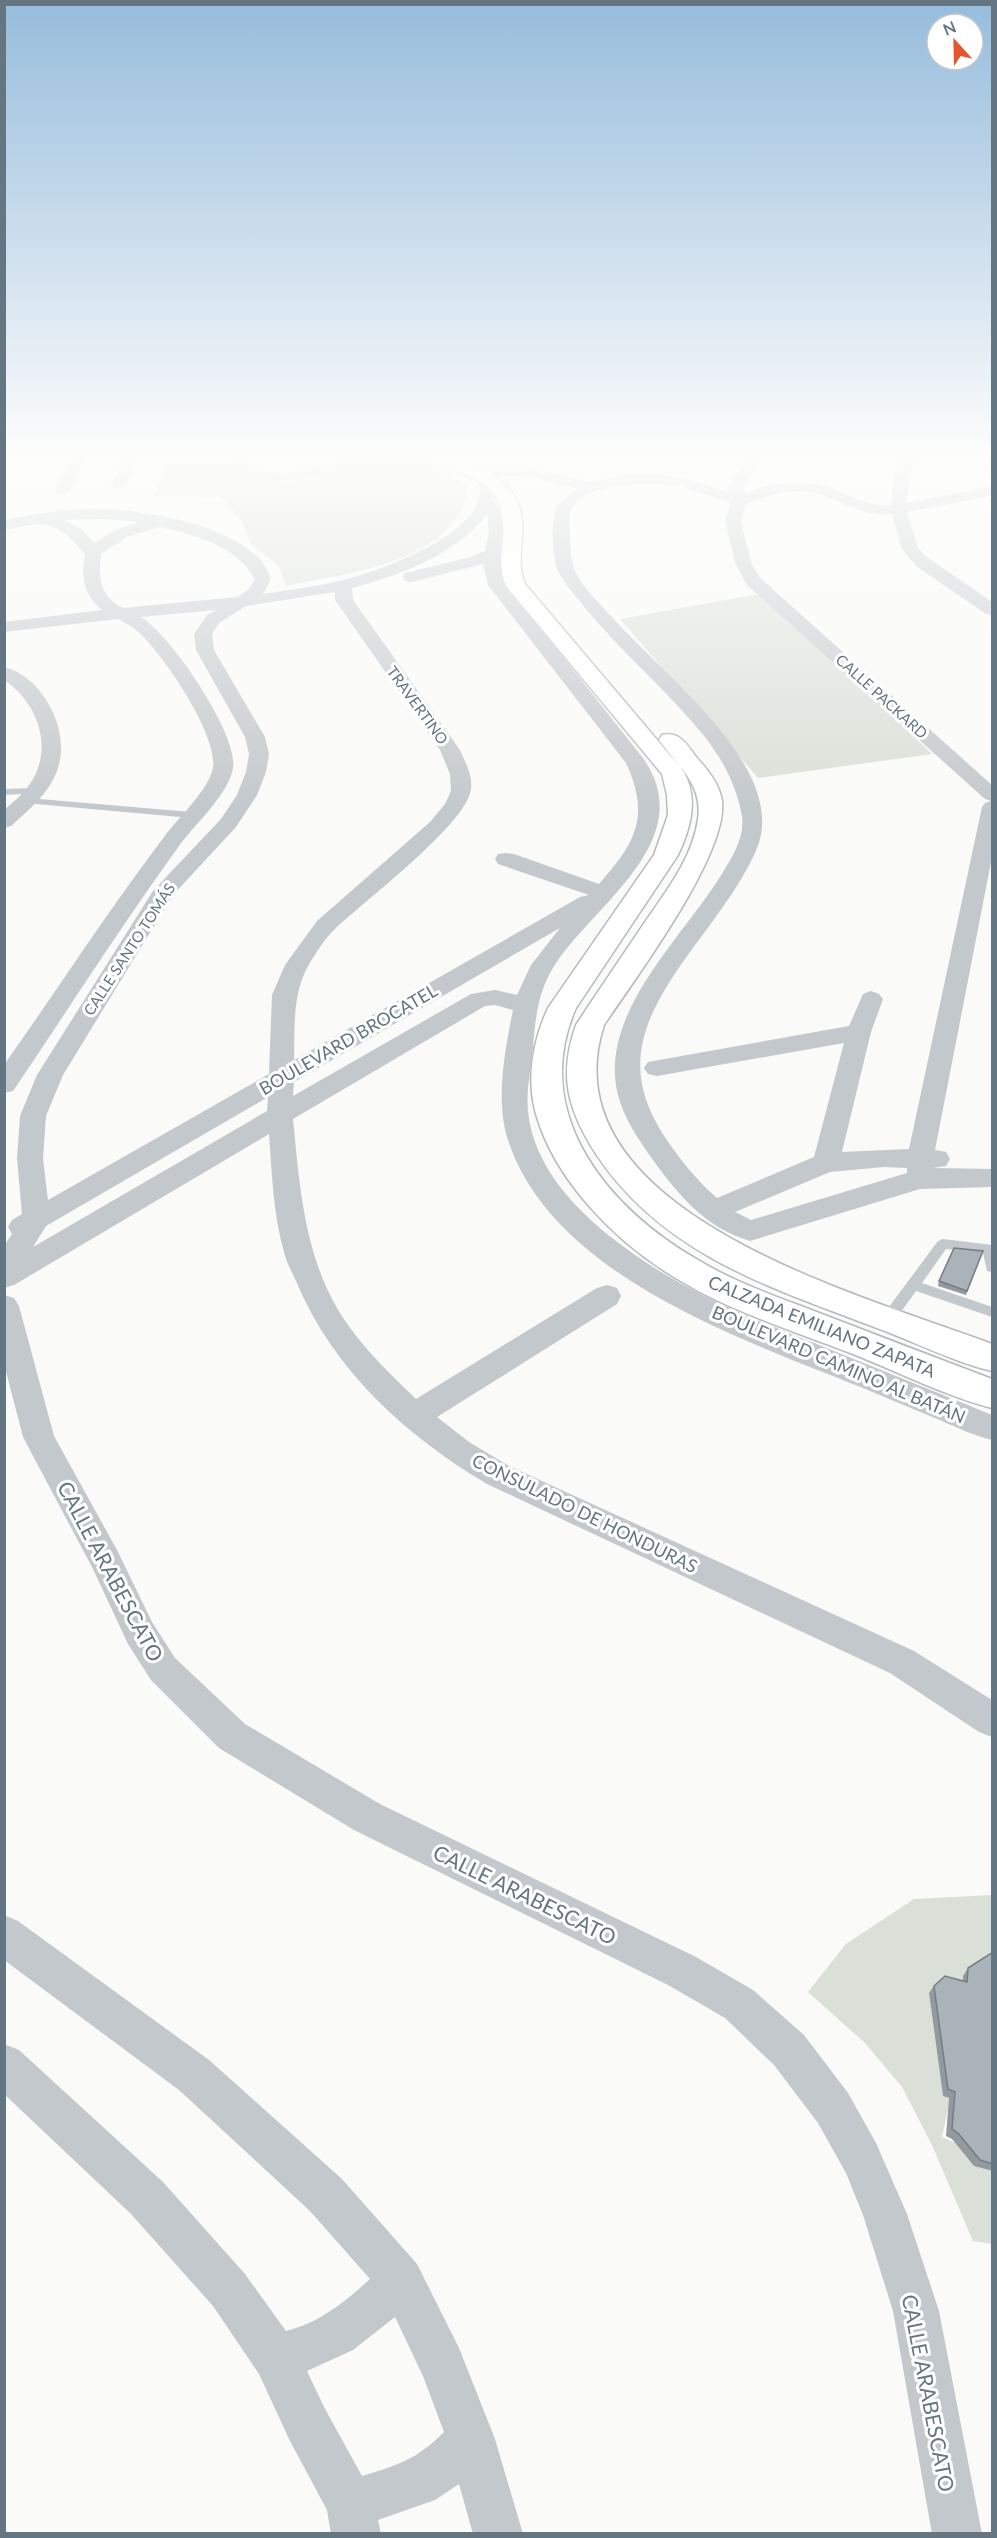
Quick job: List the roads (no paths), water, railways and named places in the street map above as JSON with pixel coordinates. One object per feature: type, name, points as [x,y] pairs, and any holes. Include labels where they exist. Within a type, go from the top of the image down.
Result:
[{"type":"main road","name":"CALZADA EMILIANO ZAPATA","points":[[512,575],[516,586],[673,773],[680,789],[682,810],[678,830],[666,855],[562,1008],[552,1028],[545,1062],[546,1089],[551,1116],[564,1144],[580,1170],[607,1205],[641,1236],[684,1268],[737,1295],[993,1395]]},
{"type":"main road","name":"CALZADA EMILIANO ZAPATA","points":[[535,575],[590,647],[702,778],[710,797],[710,819],[704,842],[684,883],[590,1025],[582,1044],[578,1065],[581,1094],[614,1160],[646,1197],[693,1235],[767,1273],[993,1358]]},
{"type":"street","name":"CALLE SANTO TOMÁS","points":[[4,1085],[191,815],[211,792],[223,770],[224,752],[172,657],[143,626],[118,613],[100,600],[94,592],[90,575]]},
{"type":"street","points":[[213,619],[255,593],[263,579],[262,575]]},
{"type":"street","points":[[4,627],[118,613],[343,592],[381,575]]},
{"type":"street","points":[[4,643],[71,633],[213,619],[343,592],[409,575]]},
{"type":"street","name":"BOULEVARD CAMINO AL BATÁN","points":[[493,575],[494,581],[525,623],[636,762],[650,792],[650,811],[641,848],[625,870],[542,966],[524,1005],[515,1118],[520,1137],[535,1167],[554,1198],[575,1222],[614,1254],[658,1284],[752,1331],[993,1428]]},
{"type":"street","points":[[570,575],[612,629],[702,722],[735,765],[752,805],[751,840],[725,891],[656,983],[638,1018],[627,1058],[629,1091],[645,1130],[670,1164],[712,1211],[750,1231],[858,1196],[920,1168],[993,1162]]},
{"type":"street","name":"CALLE PACKARD","points":[[750,575],[993,795]]},
{"type":"street","points":[[943,575],[993,610]]},
{"type":"street","name":"TRAVERTINO","points":[[343,592],[450,750],[461,773],[462,792],[437,826]]},
{"type":"street","name":"CALLE SANTO TOMÁS","points":[[36,1219],[30,1159],[33,1116],[50,1075],[164,891],[229,823],[247,795],[256,772],[259,754],[255,737],[205,650],[203,634],[213,619]]},
{"type":"street","points":[[4,672],[24,684],[36,697],[52,736],[54,754],[48,770],[31,796],[4,822]]},
{"type":"street","points":[[920,1168],[989,836],[993,807]]},
{"type":"street","name":"CONSULADO DE HONDURAS","points":[[437,826],[325,926],[297,965],[284,995],[280,1115],[287,1197],[298,1253],[316,1295],[337,1333],[377,1380],[414,1416],[458,1451],[498,1476],[902,1662],[993,1720]]},
{"type":"street","points":[[506,859],[603,893]]},
{"type":"street","name":"BOULEVARD BROCATEL","points":[[4,1237],[603,893]]},
{"type":"street","name":"BOULEVARD BROCATEL","points":[[4,1277],[479,999],[495,997],[524,1005]]},
{"type":"street","points":[[826,1163],[859,1032],[871,999]]},
{"type":"street","points":[[657,1068],[859,1032]]},
{"type":"street","points":[[712,1211],[826,1163],[884,1158],[920,1168],[993,1178]]},
{"type":"street","points":[[4,1270],[36,1219]]},
{"type":"street","points":[[414,1416],[607,1296]]},
{"type":"street","name":"CALLE ARABESCATO","points":[[4,1306],[39,1437],[105,1560],[140,1633],[163,1669],[232,1736],[367,1817],[682,1971],[739,2004],[789,2050],[833,2108],[861,2158],[885,2214],[916,2311],[957,2534]]},
{"type":"street","points":[[4,1935],[194,2075],[326,2195],[401,2280],[442,2365],[471,2439],[498,2534]]},
{"type":"street","points":[[4,2065],[147,2198],[230,2290],[276,2357],[354,2519],[418,2483],[447,2463],[471,2439]]},
{"type":"street","points":[[276,2357],[311,2347],[343,2330],[376,2304],[401,2280]]},
{"type":"lane","points":[[4,792],[191,815]]},
{"type":"lane","points":[[888,1318],[944,1244],[983,1246],[989,1249],[993,1267]]},
{"type":"lane","points":[[912,1285],[993,1312]]}]
